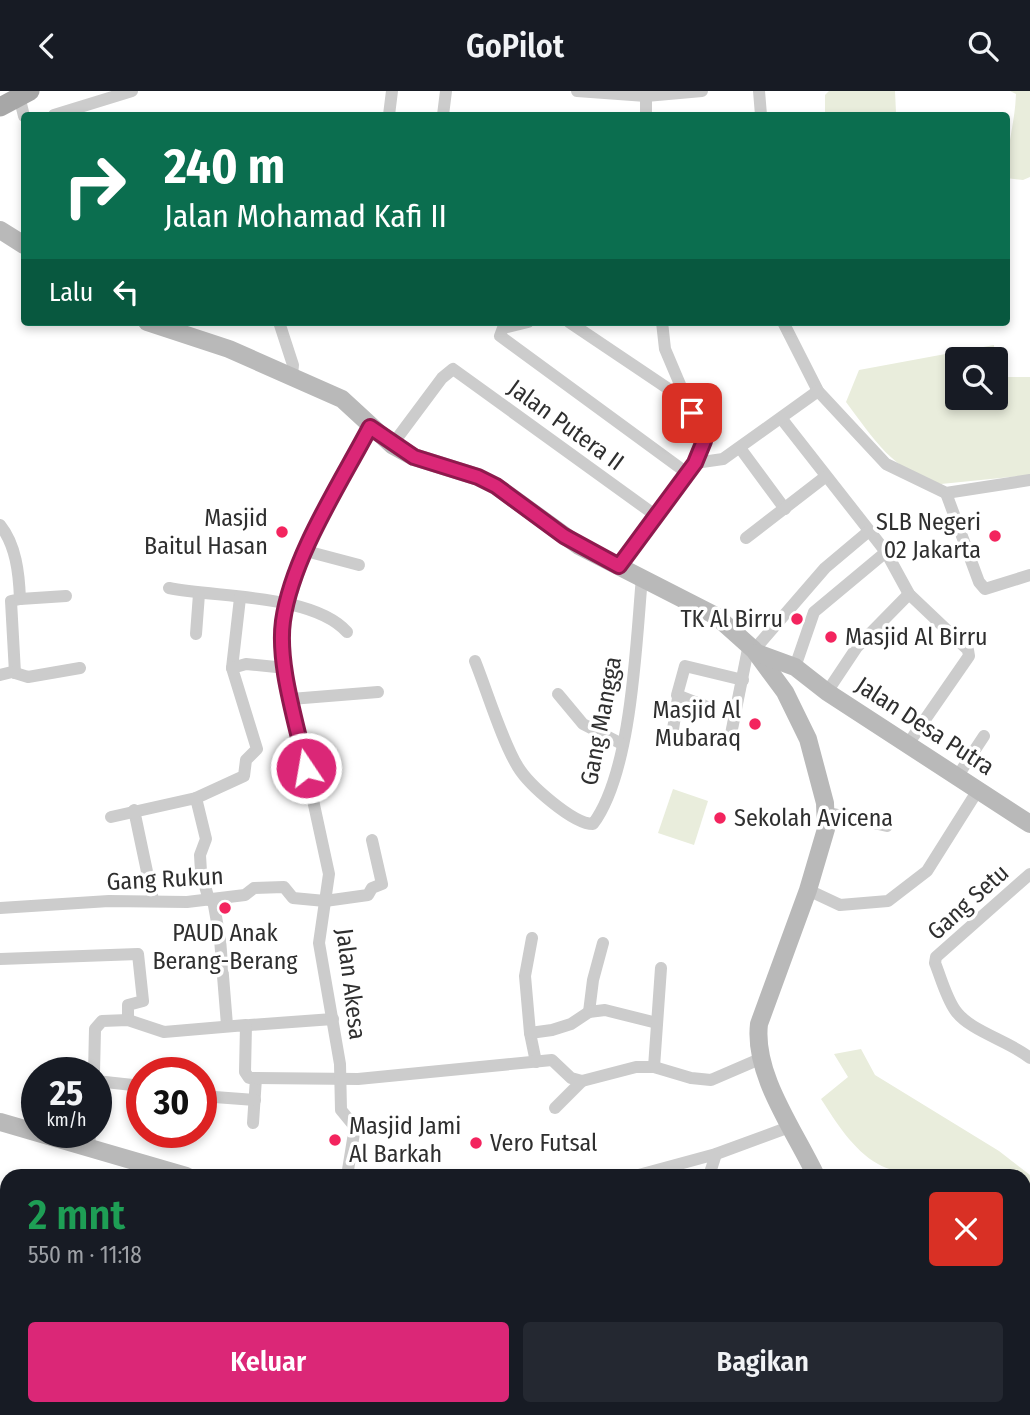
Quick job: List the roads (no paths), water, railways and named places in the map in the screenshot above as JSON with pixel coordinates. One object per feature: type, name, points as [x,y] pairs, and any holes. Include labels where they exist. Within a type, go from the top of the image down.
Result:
[{"type":"main road","points":[[0,107],[24,93]]},
{"type":"main road","points":[[0,230],[21,243]]},
{"type":"main road","points":[[159,326],[229,349],[342,399],[392,445],[414,457],[478,477],[496,486],[564,536],[716,616],[753,649],[782,689],[808,739],[825,812],[826,829],[808,890],[759,1024],[762,1058],[813,1169]]},
{"type":"main road","name":"Jalan Desa Putra","points":[[753,649],[798,669],[827,692],[1030,824]]},
{"type":"main road","points":[[782,689],[798,669]]},
{"type":"main road","points":[[0,1122],[21,1126]]},
{"type":"main road","points":[[109,1148],[167,1169]]},
{"type":"street","points":[[64,112],[132,91]]},
{"type":"street","points":[[388,112],[392,91]]},
{"type":"street","points":[[443,112],[446,91]]},
{"type":"street","points":[[577,91],[646,96],[702,91]]},
{"type":"street","points":[[759,91],[761,112]]},
{"type":"street","points":[[24,93],[24,112]]},
{"type":"street","points":[[646,96],[646,112]]},
{"type":"street","points":[[280,326],[293,365],[292,375]]},
{"type":"street","points":[[506,326],[500,336],[691,468]]},
{"type":"street","points":[[575,326],[685,400]]},
{"type":"street","points":[[619,566],[691,468],[704,441],[665,349],[662,326]]},
{"type":"street","points":[[785,326],[814,393],[887,464],[946,493],[1030,480]]},
{"type":"street","name":"Jalan Putera II","points":[[392,445],[442,378],[453,369],[655,515]]},
{"type":"street","points":[[691,468],[723,459],[814,393]]},
{"type":"street","points":[[781,418],[886,552],[909,594],[968,650],[969,656],[908,744]]},
{"type":"street","name":"Jalan Akesa","points":[[348,1169],[355,1127],[341,1110],[341,1080],[333,1019],[319,943],[328,874],[285,668],[282,624],[306,551],[370,427]]},
{"type":"street","points":[[740,448],[785,509]]},
{"type":"street","points":[[746,538],[825,477]]},
{"type":"street","points":[[946,493],[979,582],[985,589],[1030,575]]},
{"type":"street","points":[[0,525],[10,538],[20,599]]},
{"type":"street","points":[[730,739],[753,649],[825,568],[869,531]]},
{"type":"street","points":[[306,551],[359,565]]},
{"type":"street","points":[[798,669],[814,612],[886,552]]},
{"type":"street","name":"Gang Mangga","points":[[475,661],[518,768],[554,804],[581,824],[593,824],[604,810],[622,744],[633,681],[642,577]]},
{"type":"street","points":[[169,588],[199,594],[301,605],[339,622],[347,632]]},
{"type":"street","points":[[196,635],[199,594]]},
{"type":"street","points":[[827,692],[857,647],[909,594]]},
{"type":"street","points":[[15,673],[11,601],[66,596]]},
{"type":"street","points":[[110,817],[196,798],[244,776],[246,760],[257,749],[232,667],[240,597]]},
{"type":"street","points":[[232,667],[246,664],[285,668]]},
{"type":"street","points":[[673,729],[677,692],[687,666],[743,680]]},
{"type":"street","points":[[0,675],[15,673],[28,677],[80,667]]},
{"type":"street","points":[[291,699],[378,692]]},
{"type":"street","points":[[558,694],[583,724],[622,744]]},
{"type":"street","points":[[678,698],[705,706]]},
{"type":"street","points":[[957,777],[984,736]]},
{"type":"street","points":[[808,890],[840,905],[888,901],[927,871],[978,790]]},
{"type":"street","points":[[196,798],[206,839],[200,855],[201,872],[220,939],[227,1025]]},
{"type":"street","points":[[134,810],[153,900]]},
{"type":"street","points":[[825,812],[887,826]]},
{"type":"street","points":[[325,901],[368,894],[372,888],[382,884],[372,840]]},
{"type":"street","name":"Gang Setu","points":[[1017,1047],[969,1023],[955,1011],[935,964],[936,957],[1030,874]]},
{"type":"street","name":"Gang Rukun","points":[[0,908],[153,900],[211,900],[245,895],[254,888],[284,887],[293,898],[325,901]]},
{"type":"street","points":[[532,938],[525,976],[530,1033],[536,1062]]},
{"type":"street","points":[[589,1012],[593,980],[603,943]]},
{"type":"street","points":[[0,959],[97,953],[139,955],[143,1001],[128,1005],[128,1020]]},
{"type":"street","points":[[654,1067],[661,968]]},
{"type":"street","points":[[530,1033],[571,1024],[589,1012],[605,1010],[657,1023]]},
{"type":"street","points":[[250,1025],[333,1019]]},
{"type":"street","points":[[94,1057],[97,1024],[128,1020],[164,1032],[246,1025],[245,1072],[249,1078],[341,1080],[552,1061],[577,1080]]},
{"type":"street","points":[[1030,1042],[1017,1047],[1030,1058]]},
{"type":"street","points":[[555,1108],[577,1080],[636,1067],[654,1067],[691,1078],[711,1080],[762,1058]]},
{"type":"street","points":[[253,1123],[256,1078]]},
{"type":"street","points":[[217,1097],[255,1100]]},
{"type":"street","points":[[661,1169],[716,1154],[792,1126]]},
{"type":"street","points":[[711,1169],[716,1154]]},
{"type":"place","name":"Masjid Baitul Hasan","points":[[282,532]]},
{"type":"place","name":"SLB Negeri 02 Jakarta","points":[[995,536]]},
{"type":"place","name":"TK Al Birru","points":[[797,619]]},
{"type":"place","name":"Masjid Al Birru","points":[[831,637]]},
{"type":"place","name":"Masjid Al Mubaraq","points":[[755,724]]},
{"type":"place","name":"Sekolah Avicena","points":[[720,818]]},
{"type":"place","name":"PAUD Anak Berang-Berang","points":[[225,908]]},
{"type":"place","name":"Masjid Jami Al Barkah","points":[[335,1140]]},
{"type":"place","name":"Vero Futsal","points":[[476,1143]]}]
